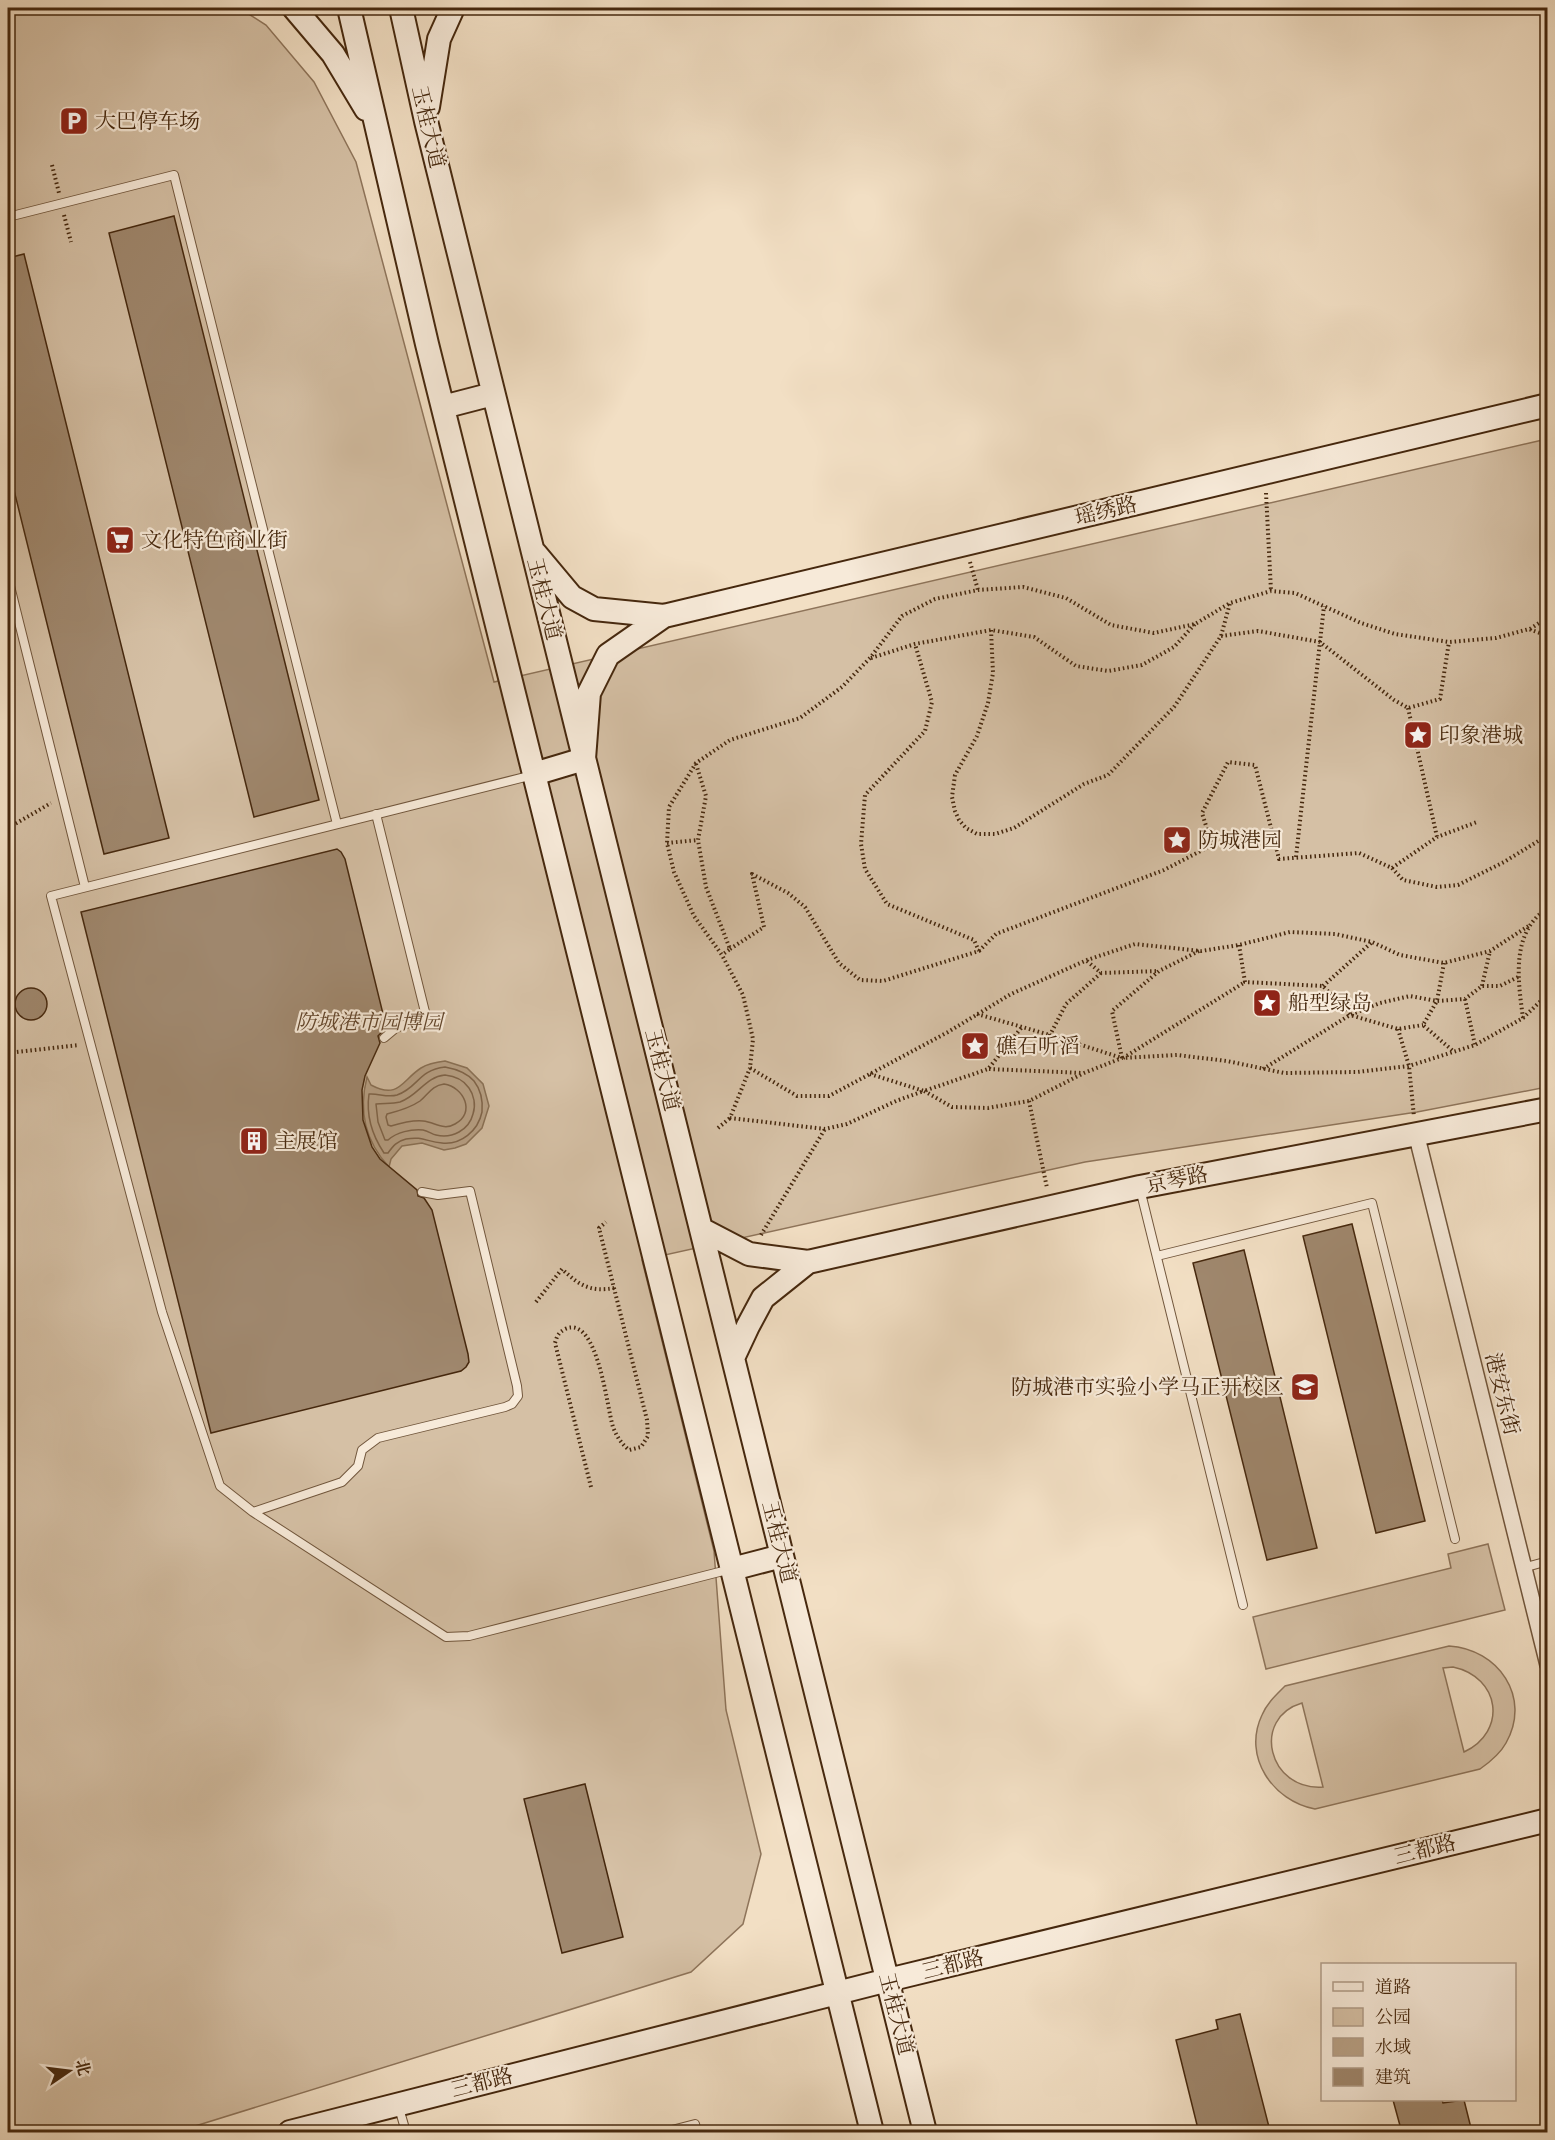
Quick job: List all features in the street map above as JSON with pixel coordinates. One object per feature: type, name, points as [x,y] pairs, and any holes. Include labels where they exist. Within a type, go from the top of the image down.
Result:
[{"type":"main road","points":[[294,8],[333,54],[377,128]]},
{"type":"main road","points":[[349,8],[443,407],[872,2133]]},
{"type":"main road","name":"玉桂大道","points":[[401,8],[426,121],[493,394],[925,2133]]},
{"type":"main road","points":[[426,121],[439,39],[453,8]]},
{"type":"main road","points":[[443,407],[493,394]]},
{"type":"main road","name":"瑶绣路","points":[[664,616],[1548,405]]},
{"type":"main road","points":[[532,549],[572,597],[594,609],[664,616]]},
{"type":"main road","points":[[534,774],[584,759],[589,693],[608,655],[664,616]]},
{"type":"main road","name":"京琴路","points":[[808,1262],[1140,1187],[1548,1109]]},
{"type":"main road","points":[[701,1228],[749,1254],[808,1262]]},
{"type":"main road","points":[[733,1358],[763,1298],[808,1262]]},
{"type":"main road","points":[[732,1569],[782,1556]]},
{"type":"main road","name":"三都路","points":[[290,2133],[888,1980],[1548,1820]]},
{"type":"street","name":"港安东街","points":[[1416,1133],[1548,1665]]},
{"type":"street","points":[[312,2133],[332,2121]]},
{"type":"lane","points":[[8,217],[174,175],[337,824]]},
{"type":"lane","points":[[8,578],[85,887]]},
{"type":"lane","points":[[534,774],[51,896],[162,1312],[220,1486],[253,1512],[446,1637],[469,1636],[732,1569]]},
{"type":"lane","points":[[376,814],[426,1016],[396,1028],[384,1038]]},
{"type":"lane","points":[[1140,1187],[1243,1605]]},
{"type":"lane","points":[[253,1512],[342,1482],[358,1466],[363,1450],[378,1438],[505,1407],[512,1404],[518,1396],[470,1191],[438,1195],[422,1192]]},
{"type":"lane","points":[[1157,1256],[1372,1203],[1455,1539]]},
{"type":"lane","points":[[1523,1568],[1548,1561]]},
{"type":"lane","points":[[399,2104],[406,2133]]},
{"type":"lane","points":[[664,2133],[695,2124],[697,2133]]},
{"type":"path","points":[[1265,473],[1271,591]]},
{"type":"path","points":[[966,544],[978,590]]},
{"type":"path","points":[[718,1128],[730,1118],[750,1068],[753,1039],[743,995],[722,955],[694,916],[674,872],[667,843],[669,807],[696,763],[730,740],[800,718],[843,687],[870,658],[902,616],[935,600],[978,590],[1023,587],[1066,598],[1111,625],[1154,633],[1195,624]]},
{"type":"path","points":[[870,658],[915,644],[991,630],[1034,637],[1076,666],[1108,670],[1142,665],[1174,647],[1195,624],[1230,603],[1271,591],[1295,593],[1361,623],[1395,634],[1449,642],[1496,638],[1529,629],[1548,617]]},
{"type":"path","points":[[991,630],[993,673],[988,703],[977,736],[955,775],[952,797],[959,820],[966,828],[977,834],[995,834],[1014,828],[1084,784],[1108,775],[1174,707],[1221,636],[1230,603]]},
{"type":"path","points":[[1296,857],[1324,606]]},
{"type":"path","points":[[1529,629],[1548,636]]},
{"type":"path","points":[[1221,636],[1258,631],[1320,642],[1408,708],[1437,837]]},
{"type":"path","points":[[1408,708],[1440,699],[1449,642]]},
{"type":"path","points":[[915,644],[932,702],[926,731],[865,795],[861,844],[865,869],[887,904],[974,940],[979,951]]},
{"type":"path","points":[[722,955],[764,927],[752,874],[788,893],[805,907],[839,963],[860,980],[883,981],[979,951],[996,934],[1164,870],[1212,845],[1202,813],[1228,762],[1255,765],[1279,859],[1359,852],[1392,868],[1403,880],[1437,887],[1458,885],[1548,835]]},
{"type":"path","points":[[696,763],[706,796],[698,840],[706,887],[730,950]]},
{"type":"path","points":[[8,828],[62,796]]},
{"type":"path","points":[[1392,868],[1437,837],[1477,822]]},
{"type":"path","points":[[667,843],[698,840]]},
{"type":"path","points":[[750,1068],[797,1096],[829,1096],[1011,994],[1087,960],[1135,944],[1201,951],[1239,945],[1290,932],[1335,934],[1372,942],[1400,955],[1444,963],[1490,951],[1530,925],[1548,906]]},
{"type":"path","points":[[1522,1018],[1518,977],[1520,954],[1530,925]]},
{"type":"path","points":[[1323,986],[1372,942]]},
{"type":"path","points":[[1239,945],[1245,982]]},
{"type":"path","points":[[1122,1058],[1112,1011],[1159,971],[1201,951]]},
{"type":"path","points":[[1482,986],[1490,951]]},
{"type":"path","points":[[1087,960],[1101,973]]},
{"type":"path","points":[[1423,1025],[1437,1001],[1444,963]]},
{"type":"path","points":[[1050,1035],[1066,1004],[1101,973],[1159,971]]},
{"type":"path","points":[[1263,1068],[1350,1015],[1380,1003],[1410,996],[1437,1001],[1465,999],[1482,986],[1500,986],[1518,977]]},
{"type":"path","points":[[869,1074],[924,1091],[952,1107],[988,1108],[1029,1101],[1084,1073],[1122,1058],[1245,982],[1323,986],[1350,1015],[1398,1029],[1423,1025]]},
{"type":"path","points":[[976,1014],[1122,1058],[1177,1055],[1227,1061],[1284,1073],[1357,1072],[1409,1066],[1475,1045],[1522,1018],[1548,994]]},
{"type":"path","points":[[1465,999],[1475,1045]]},
{"type":"path","points":[[1423,1025],[1454,1052]]},
{"type":"path","points":[[988,1069],[1022,1027]]},
{"type":"path","points":[[1398,1029],[1409,1066],[1416,1133]]},
{"type":"path","points":[[8,1053],[91,1044]]},
{"type":"path","points":[[730,1118],[825,1129],[847,1124],[896,1101],[988,1069],[1084,1073]]},
{"type":"path","points":[[1029,1101],[1051,1207]]},
{"type":"path","points":[[749,1254],[825,1129]]},
{"type":"path","points":[[591,1487],[555,1343],[558,1334],[568,1328],[579,1329],[587,1336],[595,1350],[613,1428],[620,1442],[629,1450],[641,1447],[648,1436],[647,1420],[599,1228],[606,1222]]},
{"type":"path","points":[[536,1302],[562,1269],[577,1283],[598,1291],[615,1288]]},
{"type":"green space","name":"防城港市园博园","points":[[8,8],[239,8],[266,25],[314,82],[356,162],[494,682],[1547,439],[1547,1087],[1417,1112],[1085,1162],[642,1260],[714,1551],[726,1710],[761,1854],[743,1924],[691,1972],[176,2132],[8,2132]]},
{"type":"green space","points":[[1488,1544],[1505,1610],[1266,1669],[1253,1617],[1451,1568],[1448,1554]]},
{"type":"green space","points":[[1449,1646],[1467,1649],[1482,1656],[1506,1678],[1515,1709],[1513,1726],[1501,1751],[1480,1769],[1315,1809],[1286,1797],[1274,1787],[1259,1761],[1256,1746],[1257,1731],[1262,1715],[1269,1703],[1285,1686]],"holes":[[[1453,1667],[1469,1673],[1481,1682],[1489,1693],[1493,1705],[1492,1719],[1487,1731],[1478,1743],[1464,1752],[1443,1668]],[[1302,1703],[1323,1787],[1304,1785],[1289,1778],[1279,1766],[1273,1752],[1272,1737],[1276,1723],[1286,1711]]]},
{"type":"water","points":[[445,1061],[467,1068],[483,1084],[489,1106],[482,1128],[466,1144],[455,1148],[444,1150],[422,1143],[402,1146],[391,1159],[389,1167],[374,1147],[366,1125],[363,1102],[367,1077],[371,1085],[380,1089],[394,1089],[424,1066]]},
{"type":"building","points":[[174,216],[319,800],[254,817],[109,233]]},
{"type":"building","points":[[24,254],[169,838],[104,854],[8,466],[8,258]]},
{"type":"building","name":"主展馆","points":[[337,849],[345,859],[385,1022],[383,1031],[378,1036],[380,1043],[365,1076],[362,1090],[363,1120],[372,1147],[380,1159],[417,1190],[418,1196],[424,1198],[432,1210],[469,1362],[461,1371],[211,1433],[81,912]]},
{"type":"building","points":[[31,988],[42,993],[47,1004],[42,1015],[31,1020],[20,1015],[15,1004],[20,993]]},
{"type":"building","points":[[1352,1224],[1425,1521],[1376,1533],[1303,1236]]},
{"type":"building","points":[[1244,1250],[1317,1548],[1267,1560],[1193,1263]]},
{"type":"building","points":[[585,1784],[623,1937],[562,1953],[524,1799]]},
{"type":"building","points":[[1240,2014],[1269,2127],[1247,2133],[1199,2133],[1176,2040],[1218,2029],[1216,2020]]},
{"type":"building","points":[[1393,2101],[1442,2101],[1443,2103],[1464,2101],[1471,2128],[1447,2133],[1445,2126],[1420,2133],[1402,2133]]},
{"type":"place","name":"大巴停车场","points":[[74,121]]},
{"type":"place","name":"文化特色商业街","points":[[120,540]]},
{"type":"place","name":"印象港城","points":[[1418,735]]},
{"type":"place","name":"防城港园","points":[[1177,840]]},
{"type":"place","name":"船型绿岛","points":[[1267,1003]]},
{"type":"place","name":"礁石听滔","points":[[975,1046]]},
{"type":"place","name":"主展馆","points":[[254,1141]]},
{"type":"place","name":"防城港市实验小学马正开校区","points":[[1305,1387]]}]
